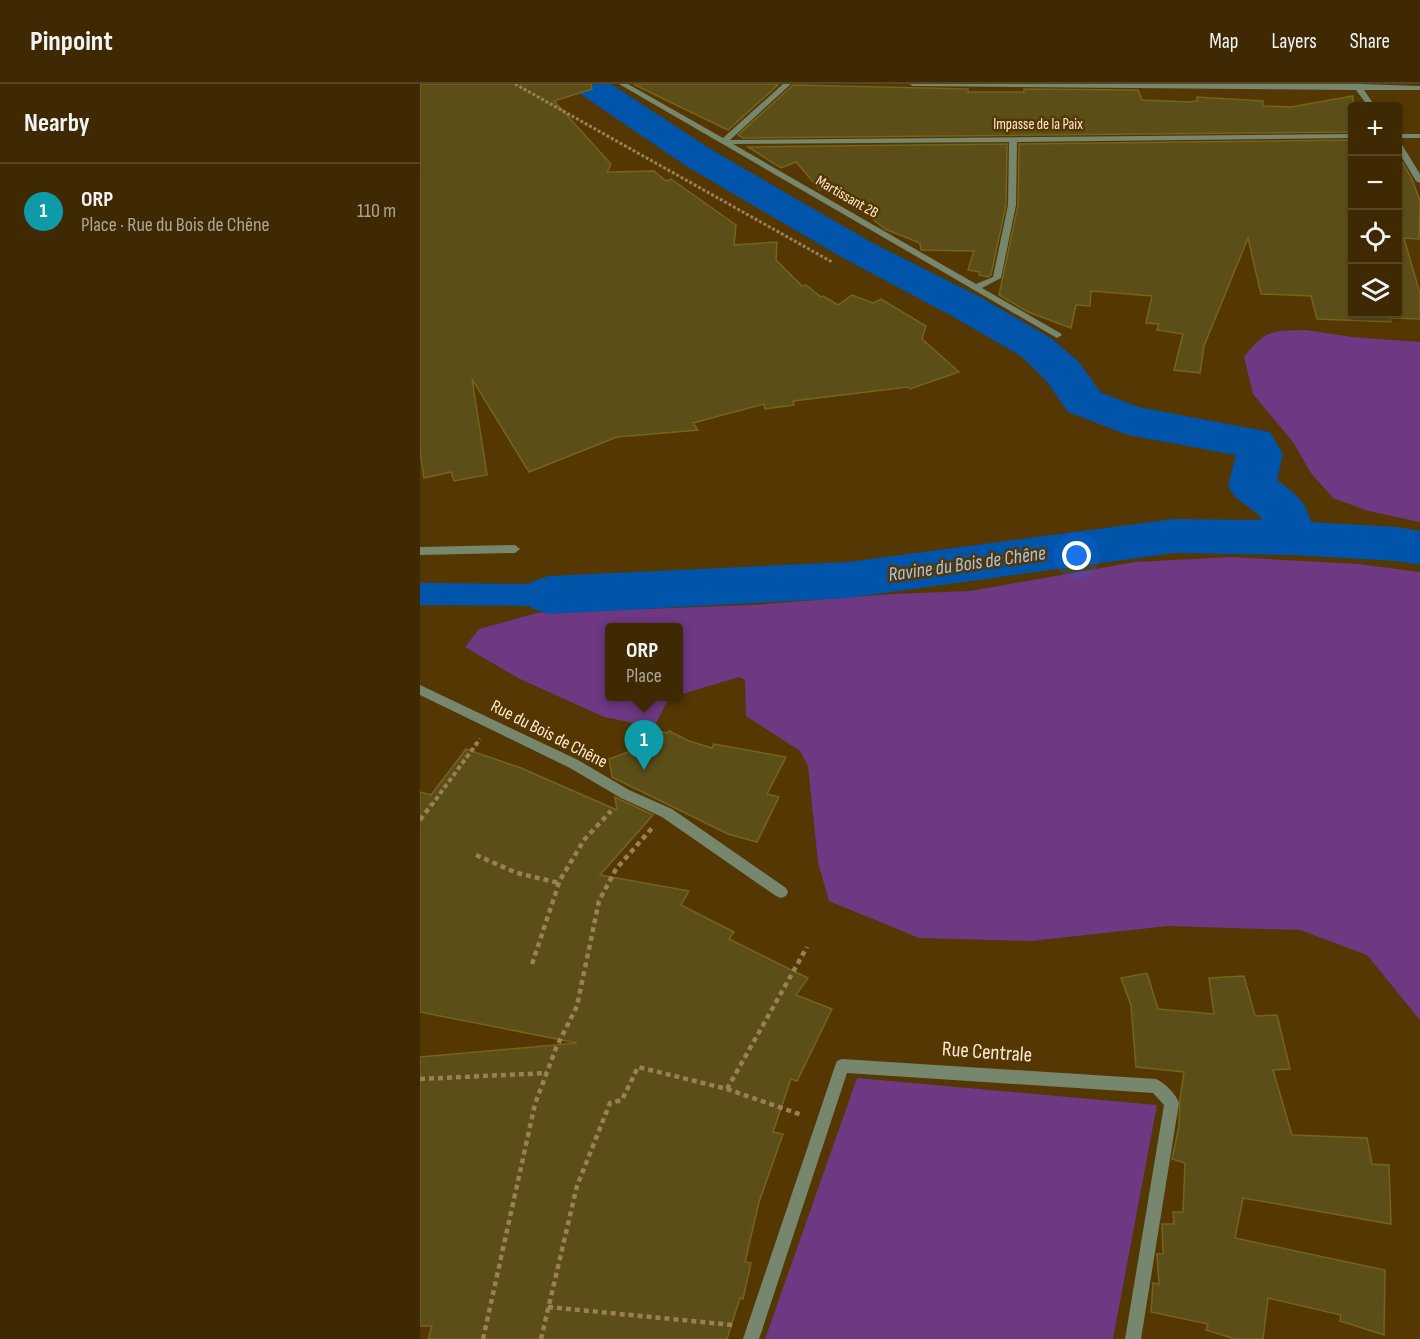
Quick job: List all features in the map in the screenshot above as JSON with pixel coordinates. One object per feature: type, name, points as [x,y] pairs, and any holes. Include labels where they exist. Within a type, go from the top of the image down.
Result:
[{"type":"street","name":"Martissant 2B","points":[[623,84],[1057,335]]},
{"type":"street","points":[[723,142],[787,84]]},
{"type":"street","points":[[914,84],[1420,88]]},
{"type":"street","points":[[1357,86],[1368,102]]},
{"type":"street","name":"Impasse de la Paix","points":[[723,142],[1348,136]]},
{"type":"street","points":[[1402,136],[1420,136]]},
{"type":"street","points":[[977,287],[997,278],[1012,205],[1013,138]]},
{"type":"street","points":[[1402,152],[1420,181]]},
{"type":"street","points":[[420,551],[515,549]]},
{"type":"street","name":"Rue du Bois de Chêne","points":[[420,690],[574,764],[625,794],[667,813],[781,892]]},
{"type":"street","name":"Rue Centrale","points":[[753,1333],[842,1066],[1156,1086],[1172,1103],[1133,1339]]},
{"type":"path","points":[[515,84],[832,262]]},
{"type":"path","points":[[420,820],[491,724]]},
{"type":"path","points":[[531,964],[559,883],[584,840],[625,794]]},
{"type":"path","points":[[483,1339],[535,1104],[577,1006],[599,901],[616,869],[667,813]]},
{"type":"path","points":[[476,855],[517,873],[559,883]]},
{"type":"path","points":[[727,1089],[807,947]]},
{"type":"path","points":[[541,1339],[577,1186],[610,1102],[621,1100],[638,1067],[727,1089],[822,1122]]},
{"type":"path","points":[[420,1079],[547,1073]]},
{"type":"path","points":[[548,1307],[753,1333]]},
{"type":"shaded area","points":[[1306,330],[1352,337],[1420,342],[1420,522],[1368,511],[1333,498],[1311,473],[1293,442],[1253,394],[1244,357],[1258,341],[1270,333]]},
{"type":"shaded area","points":[[1231,557],[1358,564],[1420,572],[1420,1020],[1367,955],[1300,930],[1168,926],[1031,941],[919,938],[829,901],[818,863],[808,766],[800,751],[746,716],[745,680],[739,677],[683,694],[683,623],[605,623],[605,701],[667,701],[654,727],[604,717],[520,679],[465,647],[479,629],[537,613],[754,605],[892,594],[970,591],[1135,562]]},
{"type":"shaded area","points":[[857,1078],[1157,1105],[1113,1339],[765,1339]]},
{"type":"building","points":[[420,84],[591,84],[592,89],[554,101],[611,164],[607,172],[654,171],[666,181],[671,179],[736,225],[734,245],[777,242],[776,260],[802,286],[806,285],[821,297],[838,305],[852,295],[873,303],[881,299],[926,326],[922,339],[959,372],[910,389],[908,387],[793,401],[794,405],[765,409],[764,404],[693,423],[698,430],[617,437],[529,472],[472,379],[487,475],[454,481],[451,472],[424,478],[420,451]]},
{"type":"building","points":[[633,84],[774,84],[778,85],[728,130]]},
{"type":"building","points":[[793,85],[968,89],[968,92],[1024,92],[1024,89],[1138,90],[1142,100],[1189,102],[1197,101],[1197,97],[1263,101],[1263,106],[1291,107],[1353,96],[1353,102],[1348,102],[1348,132],[743,138],[738,135]]},
{"type":"building","points":[[1348,140],[1348,318],[1390,318],[1391,322],[1317,319],[1311,296],[1261,294],[1248,238],[1204,346],[1200,373],[1174,370],[1183,334],[1157,330],[1159,324],[1146,323],[1152,296],[1091,291],[1090,306],[1076,305],[1071,328],[1028,312],[999,295],[1018,205],[1019,144]]},
{"type":"building","points":[[1007,144],[1006,205],[991,275],[988,277],[979,275],[980,272],[968,270],[974,251],[921,250],[920,243],[885,229],[832,186],[820,190],[796,162],[781,168],[748,147]]},
{"type":"building","points":[[1402,163],[1412,179],[1420,201],[1419,239],[1404,238],[1420,294],[1420,319],[1390,318],[1402,318]]},
{"type":"building","points":[[650,729],[667,733],[669,731],[689,741],[712,748],[714,744],[786,757],[767,794],[779,797],[757,842],[728,834],[612,777],[609,759],[639,748]]},
{"type":"building","points":[[466,749],[521,768],[617,810],[615,797],[653,815],[600,875],[689,891],[681,905],[734,932],[729,939],[808,978],[796,995],[832,1009],[797,1081],[791,1079],[773,1132],[783,1134],[759,1202],[745,1262],[751,1263],[743,1299],[740,1298],[727,1339],[428,1339],[432,1326],[420,1326],[420,1057],[577,1043],[420,1012],[420,792],[431,795]]},
{"type":"building","points":[[1147,973],[1158,1009],[1214,1014],[1209,978],[1244,976],[1255,1016],[1277,1015],[1290,1069],[1273,1070],[1292,1135],[1367,1138],[1372,1164],[1389,1165],[1391,1224],[1243,1198],[1235,1238],[1385,1270],[1384,1335],[1340,1321],[1341,1315],[1268,1298],[1263,1339],[1235,1339],[1206,1330],[1208,1324],[1151,1312],[1153,1283],[1159,1284],[1157,1254],[1163,1254],[1162,1224],[1174,1224],[1173,1212],[1183,1212],[1185,1163],[1172,1159],[1179,1126],[1184,1072],[1136,1067],[1131,1005],[1121,978]]},
{"type":"waterway","points":[[588,84],[699,158],[857,250],[965,306],[1036,347],[1063,372],[1084,402],[1128,420],[1254,443],[1260,454],[1252,486],[1283,508],[1290,538]]},
{"type":"waterway","name":"Ravine du Bois de Chêne","points":[[549,595],[848,580],[1174,536],[1290,538]]},
{"type":"waterway","name":"Ravine du Bois de Chêne","points":[[1290,538],[1397,544],[1420,548]]},
{"type":"waterway","points":[[420,594],[549,595]]},
{"type":"place","name":"ORP","points":[[644,770]]}]
